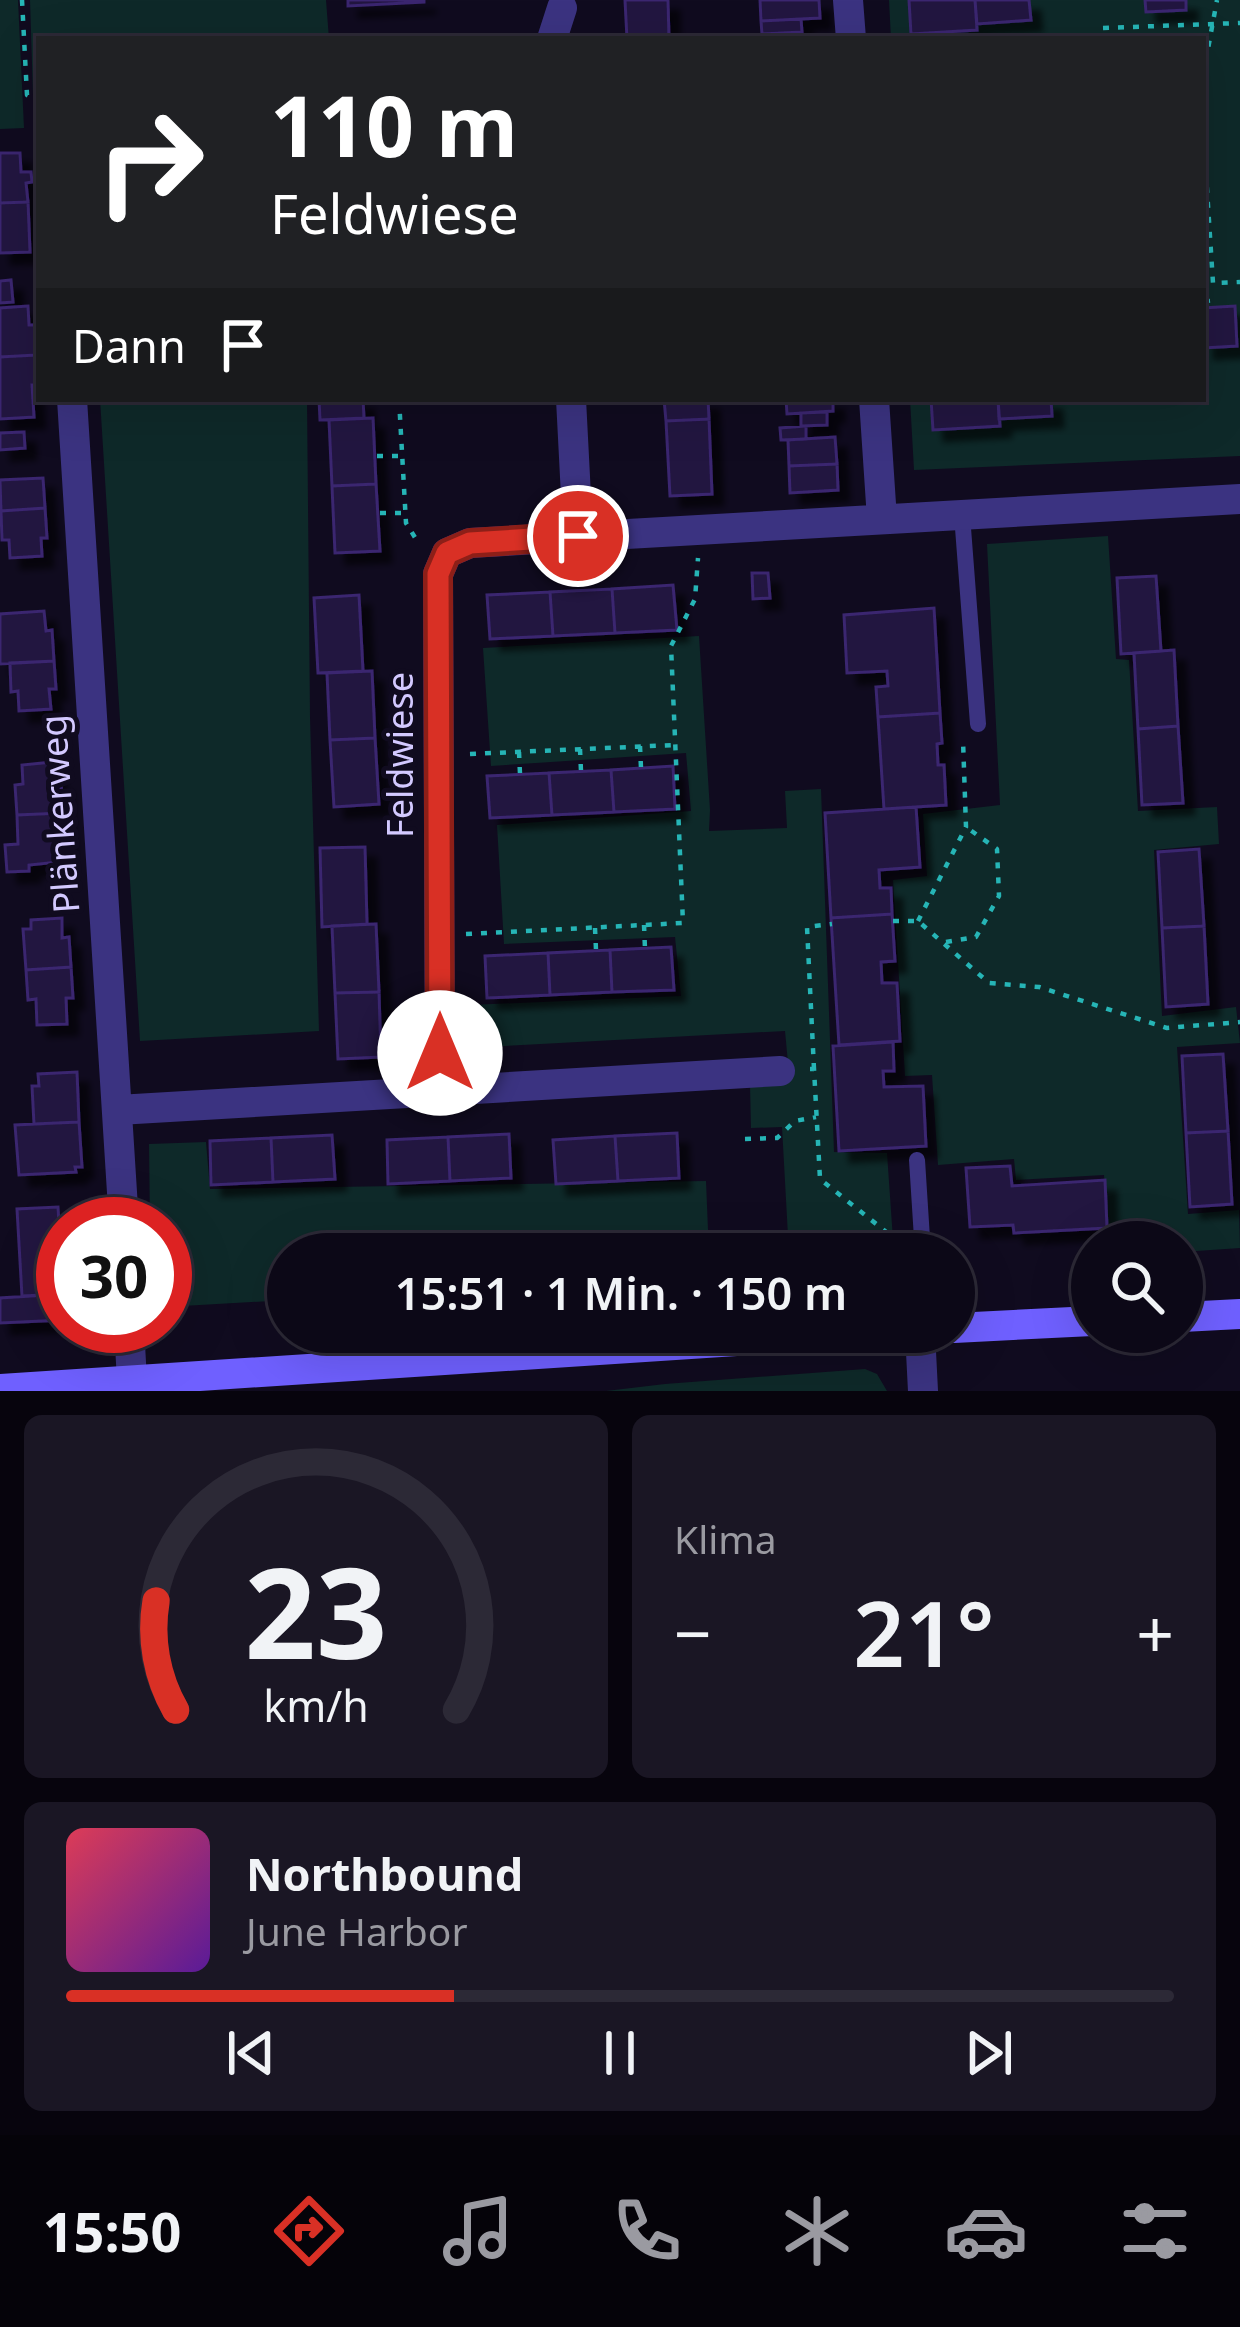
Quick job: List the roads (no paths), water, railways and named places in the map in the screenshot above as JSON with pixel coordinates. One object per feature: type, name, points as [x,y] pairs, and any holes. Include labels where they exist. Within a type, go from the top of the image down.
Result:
[{"type":"main road","points":[[1203,1316],[1240,1314]]},
{"type":"main road","points":[[975,1327],[1071,1322]]},
{"type":"main road","points":[[0,1389],[557,1353]]},
{"type":"street","points":[[848,0],[850,36]]},
{"type":"street","points":[[553,36],[562,8]]},
{"type":"street","name":"Plänkerweg","points":[[72,402],[123,1197]]},
{"type":"street","points":[[571,402],[578,536],[1240,499]]},
{"type":"street","points":[[874,402],[882,519]]},
{"type":"street","name":"Feldwiese","points":[[440,1092],[438,574],[447,553],[470,543],[578,536]]},
{"type":"street","points":[[118,1110],[780,1071]]},
{"type":"street","points":[[130,1353],[132,1381]]},
{"type":"street","points":[[921,1353],[923,1391]]},
{"type":"lane","points":[[962,515],[977,724]]},
{"type":"lane","points":[[917,1160],[922,1233]]}]
